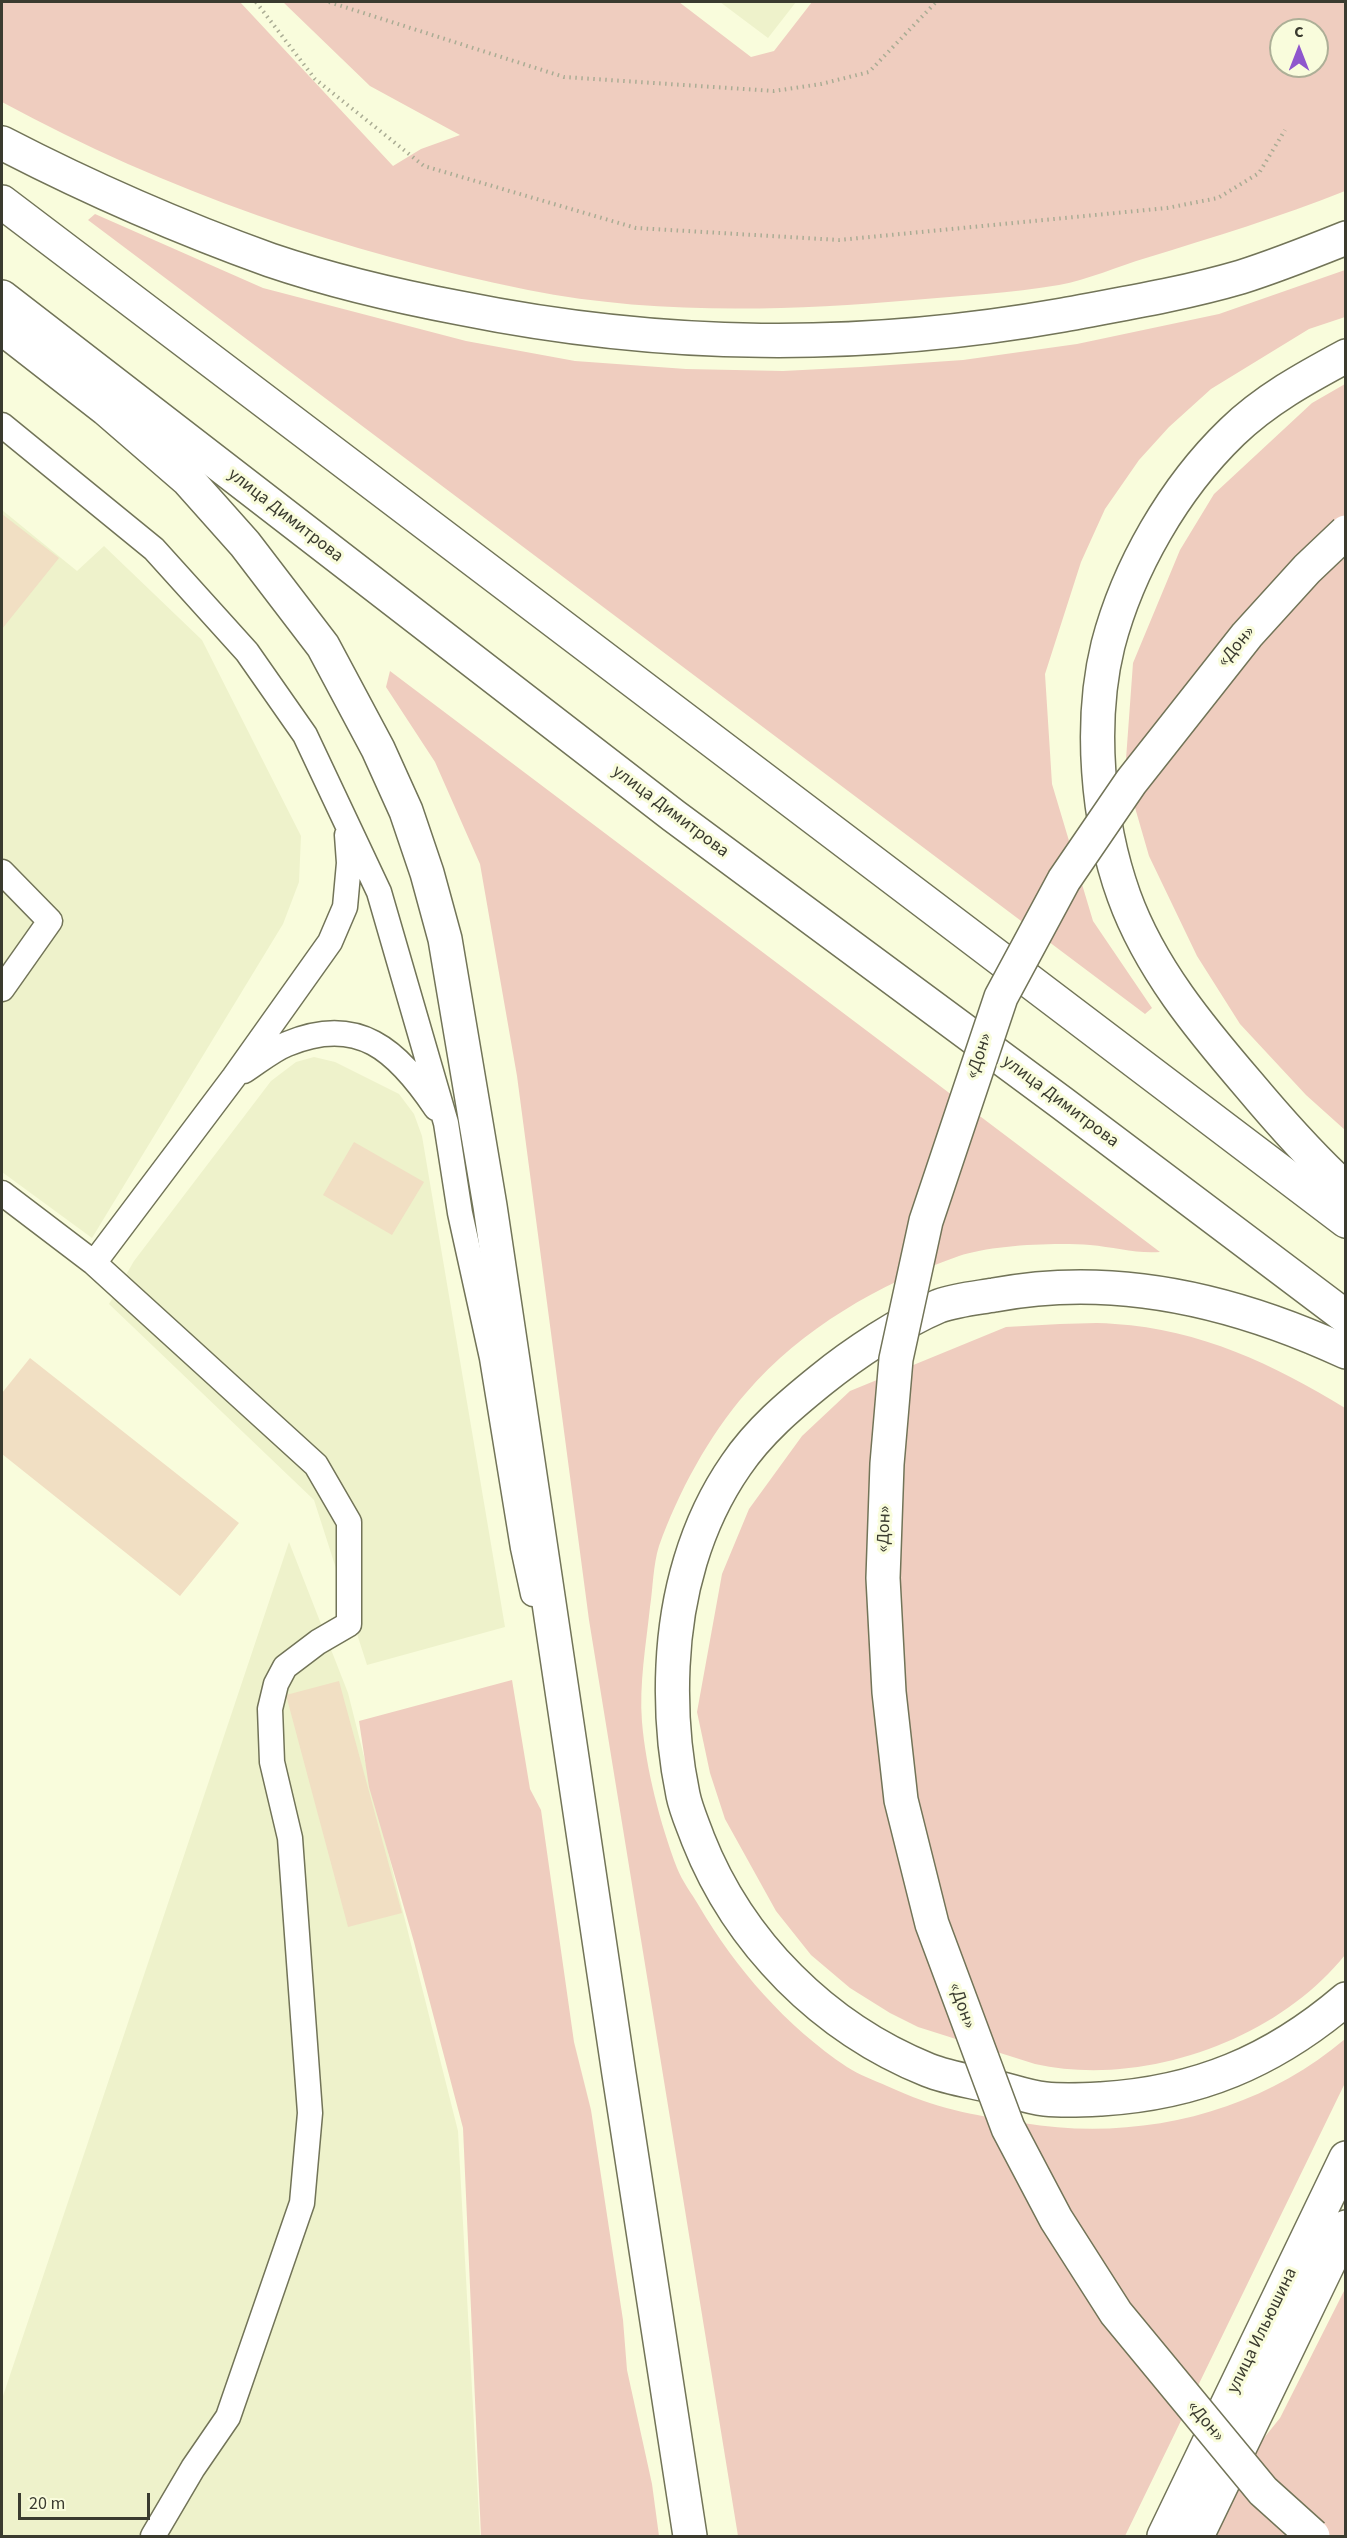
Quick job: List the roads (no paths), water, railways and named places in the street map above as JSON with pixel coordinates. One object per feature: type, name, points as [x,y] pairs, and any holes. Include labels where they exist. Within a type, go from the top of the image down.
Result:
[{"type":"main road","points":[[2,143],[71,179],[159,217],[272,261],[387,294],[490,314],[668,339],[824,342],[916,336],[1028,321],[1135,302],[1240,277],[1346,238]]},
{"type":"main road","points":[[2,202],[1346,1221]]},
{"type":"main road","name":"улица Димитрова","points":[[2,297],[674,816],[1053,1096],[1346,1317]]},
{"type":"main road","points":[[2,328],[106,409],[188,480],[244,544],[323,646],[378,749],[406,811],[445,939],[459,1020],[509,1329],[690,2536]]},
{"type":"main road","points":[[1346,356],[1269,401],[1232,433],[1188,483],[1157,531],[1134,574],[1108,646],[1099,714],[1098,774],[1110,842],[1124,895],[1149,951],[1178,998],[1226,1059],[1301,1146],[1346,1189]]},
{"type":"main road","name":"«Дон»","points":[[1313,2536],[1263,2491],[1116,2313],[1056,2219],[1008,2128],[932,1924],[901,1800],[889,1692],[883,1578],[887,1464],[896,1359],[926,1221],[1001,997],[1064,880],[1131,782],[1246,635],[1307,569],[1346,532]]},
{"type":"main road","points":[[1346,1352],[1232,1308],[1158,1292],[1101,1286],[1037,1287],[941,1305],[854,1354],[781,1412],[736,1464],[697,1540],[682,1587],[674,1634],[670,1715],[683,1800],[708,1863],[738,1916],[777,1967],[828,2013],[886,2051],[933,2072],[1044,2099],[1122,2097],[1178,2090],[1279,2049],[1324,2018],[1346,1999]]},
{"type":"main road","name":"улица Ильюшина","points":[[1164,2536],[1346,2158]]},
{"type":"main road","name":"улица Ильюшина","points":[[1197,2536],[1346,2228]]},
{"type":"lane","points":[[2,425],[154,549],[247,652],[305,735],[379,891],[446,1123],[460,1212],[492,1358],[523,1548],[573,1766]]},
{"type":"lane","points":[[94,1263],[321,957],[345,907],[349,863],[345,821]]},
{"type":"lane","points":[[2,872],[50,921],[2,989]]},
{"type":"lane","points":[[234,1077],[285,1045],[321,1033],[345,1032],[370,1041],[404,1067],[422,1088],[446,1123]]},
{"type":"lane","points":[[2,1192],[94,1263],[316,1465],[335,1494],[349,1522],[349,1624],[318,1642],[285,1667],[276,1684],[270,1709],[272,1762],[290,1838],[310,2113],[302,2204],[228,2417],[193,2468],[153,2536]]}]
